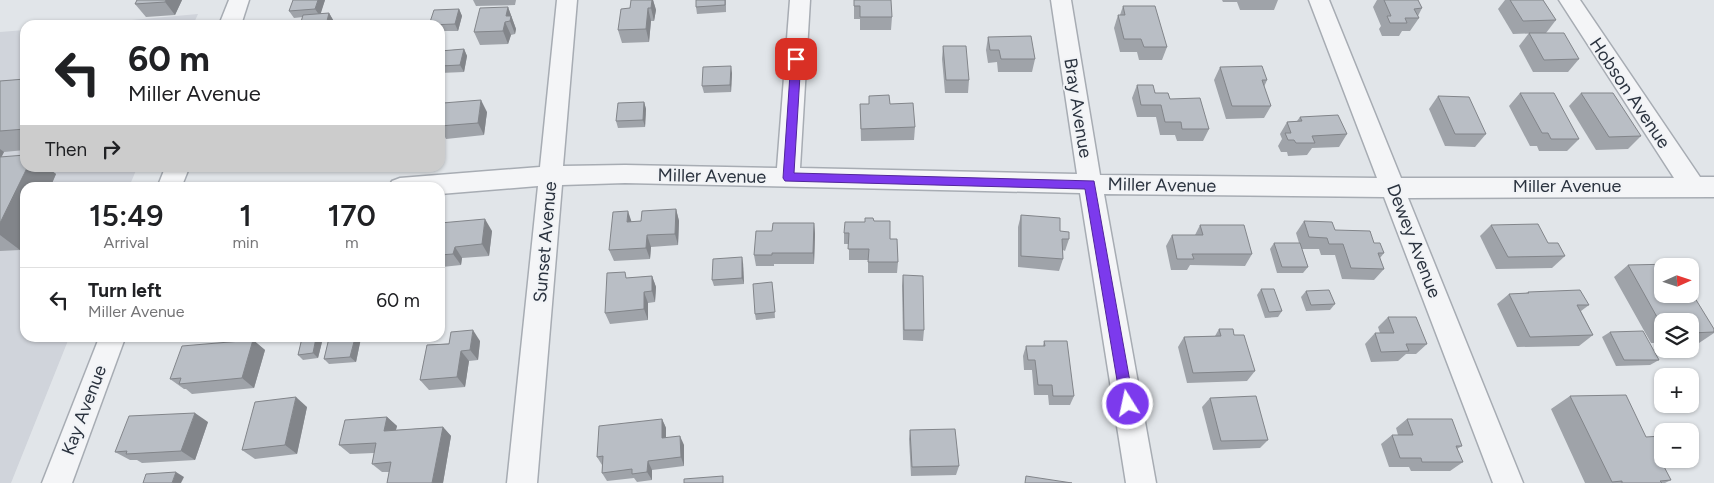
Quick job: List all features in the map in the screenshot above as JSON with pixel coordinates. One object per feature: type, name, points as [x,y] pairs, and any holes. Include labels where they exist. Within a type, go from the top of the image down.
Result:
[{"type":"street","points":[[232,20],[239,0]]},
{"type":"street","name":"Sunset Avenue","points":[[522,483],[567,0]]},
{"type":"street","points":[[788,178],[800,0]]},
{"type":"street","name":"Bray Avenue","points":[[1061,0],[1141,483]]},
{"type":"street","name":"Dewey Avenue","points":[[1318,0],[1508,483]]},
{"type":"street","name":"Hobson Avenue","points":[[1569,0],[1703,186]]},
{"type":"street","name":"Miller Avenue","points":[[445,184],[551,176],[625,174],[1090,184],[1393,188],[1703,186]]},
{"type":"street","name":"Kay Avenue","points":[[57,483],[110,342]]},
{"type":"shaded area","points":[[198,14],[195,20],[132,20]]},
{"type":"shaded area","points":[[20,30],[20,172],[135,172],[131,182],[20,182],[20,342],[67,342],[11,483],[0,483],[0,32]]},
{"type":"building","points":[[137,0],[166,0],[165,2],[135,4]]},
{"type":"building","points":[[293,0],[318,0],[315,9],[289,11]]},
{"type":"building","points":[[631,0],[652,0],[651,8],[648,8],[646,29],[618,30],[621,9],[630,8]]},
{"type":"building","points":[[696,0],[725,0],[725,5],[696,7]]},
{"type":"building","points":[[854,0],[891,0],[892,17],[860,17],[860,6],[854,6]]},
{"type":"building","points":[[1384,0],[1418,0],[1422,8],[1414,9],[1419,18],[1405,18],[1407,23],[1390,23],[1387,16],[1391,16]]},
{"type":"building","points":[[1510,0],[1543,0],[1556,20],[1523,21]]},
{"type":"building","points":[[1123,6],[1155,6],[1167,47],[1144,47],[1141,39],[1124,39],[1118,15],[1125,15]]},
{"type":"building","points":[[508,7],[506,16],[511,16],[510,21],[505,22],[503,31],[474,32],[480,8]]},
{"type":"building","points":[[459,9],[455,24],[445,24],[445,20],[431,20],[434,10]]},
{"type":"building","points":[[329,13],[327,20],[302,20],[303,15]]},
{"type":"building","points":[[1529,33],[1564,33],[1579,59],[1544,60]]},
{"type":"building","points":[[1031,36],[1035,59],[1001,59],[999,50],[990,50],[988,37]]},
{"type":"building","points":[[943,46],[966,46],[969,80],[946,80]]},
{"type":"building","points":[[464,49],[460,65],[445,66],[445,51]]},
{"type":"building","points":[[731,66],[730,85],[702,86],[703,67]]},
{"type":"building","points":[[1262,66],[1267,80],[1262,80],[1271,106],[1232,106],[1220,67]]},
{"type":"building","points":[[20,79],[20,129],[0,131],[0,81]]},
{"type":"building","points":[[1137,85],[1153,85],[1155,93],[1168,93],[1170,99],[1200,98],[1209,129],[1182,129],[1181,122],[1165,122],[1161,105],[1141,105]]},
{"type":"building","points":[[1520,93],[1554,93],[1579,139],[1551,139],[1548,133],[1542,133]]},
{"type":"building","points":[[1581,93],[1613,93],[1641,136],[1609,137]]},
{"type":"building","points":[[889,95],[890,104],[913,103],[915,127],[861,129],[860,104],[869,104],[869,96]]},
{"type":"building","points":[[1438,96],[1469,97],[1486,134],[1455,134]]},
{"type":"building","points":[[481,100],[478,123],[445,126],[445,103]]},
{"type":"building","points":[[644,102],[643,120],[616,121],[618,103]]},
{"type":"building","points":[[1338,115],[1347,134],[1312,136],[1315,143],[1296,143],[1294,140],[1288,140],[1285,133],[1291,133],[1287,122],[1302,121],[1300,117]]},
{"type":"building","points":[[20,155],[20,172],[25,172],[0,223],[0,157]]},
{"type":"building","points":[[676,209],[675,234],[647,235],[646,248],[609,250],[613,212],[628,211],[627,222],[641,221],[642,211]]},
{"type":"building","points":[[1021,215],[1060,218],[1060,231],[1069,232],[1069,239],[1062,239],[1063,259],[1021,256]]},
{"type":"building","points":[[865,218],[873,218],[874,221],[890,221],[890,239],[897,239],[898,262],[868,262],[869,249],[848,249],[849,233],[844,233],[845,222],[865,222]]},
{"type":"building","points":[[485,219],[482,244],[455,247],[453,254],[445,255],[445,223]]},
{"type":"building","points":[[1304,221],[1332,222],[1335,230],[1370,231],[1374,243],[1380,243],[1384,253],[1378,253],[1384,269],[1351,268],[1343,244],[1329,244],[1327,238],[1309,237]]},
{"type":"building","points":[[773,223],[814,223],[813,253],[754,255],[756,231],[772,231]]},
{"type":"building","points":[[1538,224],[1548,243],[1558,243],[1565,256],[1508,257],[1491,225]]},
{"type":"building","points":[[1200,225],[1244,225],[1252,254],[1192,254],[1194,259],[1177,259],[1172,235],[1203,235]]},
{"type":"building","points":[[1274,243],[1300,243],[1308,267],[1282,267]]},
{"type":"building","points":[[742,257],[742,278],[712,280],[713,259]]},
{"type":"building","points":[[1654,264],[1654,303],[1698,303],[1714,332],[1699,333],[1699,313],[1655,313],[1628,265]]},
{"type":"building","points":[[625,272],[626,278],[652,276],[652,291],[644,292],[644,309],[605,313],[607,273]]},
{"type":"building","points":[[903,275],[923,276],[924,330],[904,330]]},
{"type":"building","points":[[772,282],[775,312],[755,314],[753,284]]},
{"type":"building","points":[[1261,289],[1274,289],[1282,311],[1269,312]]},
{"type":"building","points":[[1329,290],[1335,304],[1311,305],[1306,291]]},
{"type":"building","points":[[1580,290],[1589,305],[1577,305],[1593,335],[1530,337],[1509,294],[1528,292]]},
{"type":"building","points":[[1388,317],[1416,317],[1427,344],[1406,344],[1409,351],[1381,352],[1375,333],[1394,333]]},
{"type":"building","points":[[1219,329],[1233,329],[1234,335],[1244,335],[1255,371],[1193,373],[1184,337],[1221,336]]},
{"type":"building","points":[[473,330],[470,350],[461,351],[457,377],[420,380],[427,345],[449,344],[451,332]]},
{"type":"building","points":[[1643,331],[1654,351],[1654,358],[1659,360],[1624,360],[1610,332]]},
{"type":"building","points":[[1044,341],[1067,341],[1074,396],[1053,396],[1052,385],[1038,385],[1035,360],[1028,360],[1026,346],[1045,346]]},
{"type":"building","points":[[252,342],[242,378],[179,384],[181,378],[170,379],[182,346]]},
{"type":"building","points":[[301,342],[315,342],[313,353],[298,355]]},
{"type":"building","points":[[328,342],[354,342],[350,357],[324,359]]},
{"type":"building","points":[[1626,395],[1646,437],[1654,436],[1654,468],[1665,468],[1671,480],[1660,481],[1662,483],[1612,482],[1570,396]]},
{"type":"building","points":[[1256,396],[1268,440],[1221,441],[1210,398]]},
{"type":"building","points":[[296,397],[285,445],[242,450],[255,402]]},
{"type":"building","points":[[195,413],[181,451],[126,454],[127,451],[115,452],[129,416]]},
{"type":"building","points":[[387,417],[384,431],[443,427],[432,483],[387,483],[391,462],[372,464],[376,443],[339,445],[345,420]]},
{"type":"building","points":[[662,419],[662,438],[680,436],[681,457],[648,461],[647,472],[632,474],[632,469],[602,473],[603,456],[597,457],[599,426]]},
{"type":"building","points":[[1407,419],[1452,419],[1462,446],[1456,446],[1463,462],[1422,462],[1421,458],[1400,458],[1392,435],[1413,435]]},
{"type":"building","points":[[955,429],[959,466],[912,467],[910,430]]},
{"type":"building","points":[[176,472],[172,483],[143,483],[146,474]]},
{"type":"building","points":[[723,476],[723,483],[684,483],[684,479]]},
{"type":"building","points":[[1026,476],[1072,483],[1025,483]]},
{"type":"route","points":[[796,59],[788,178],[1090,184],[1128,404]]}]
